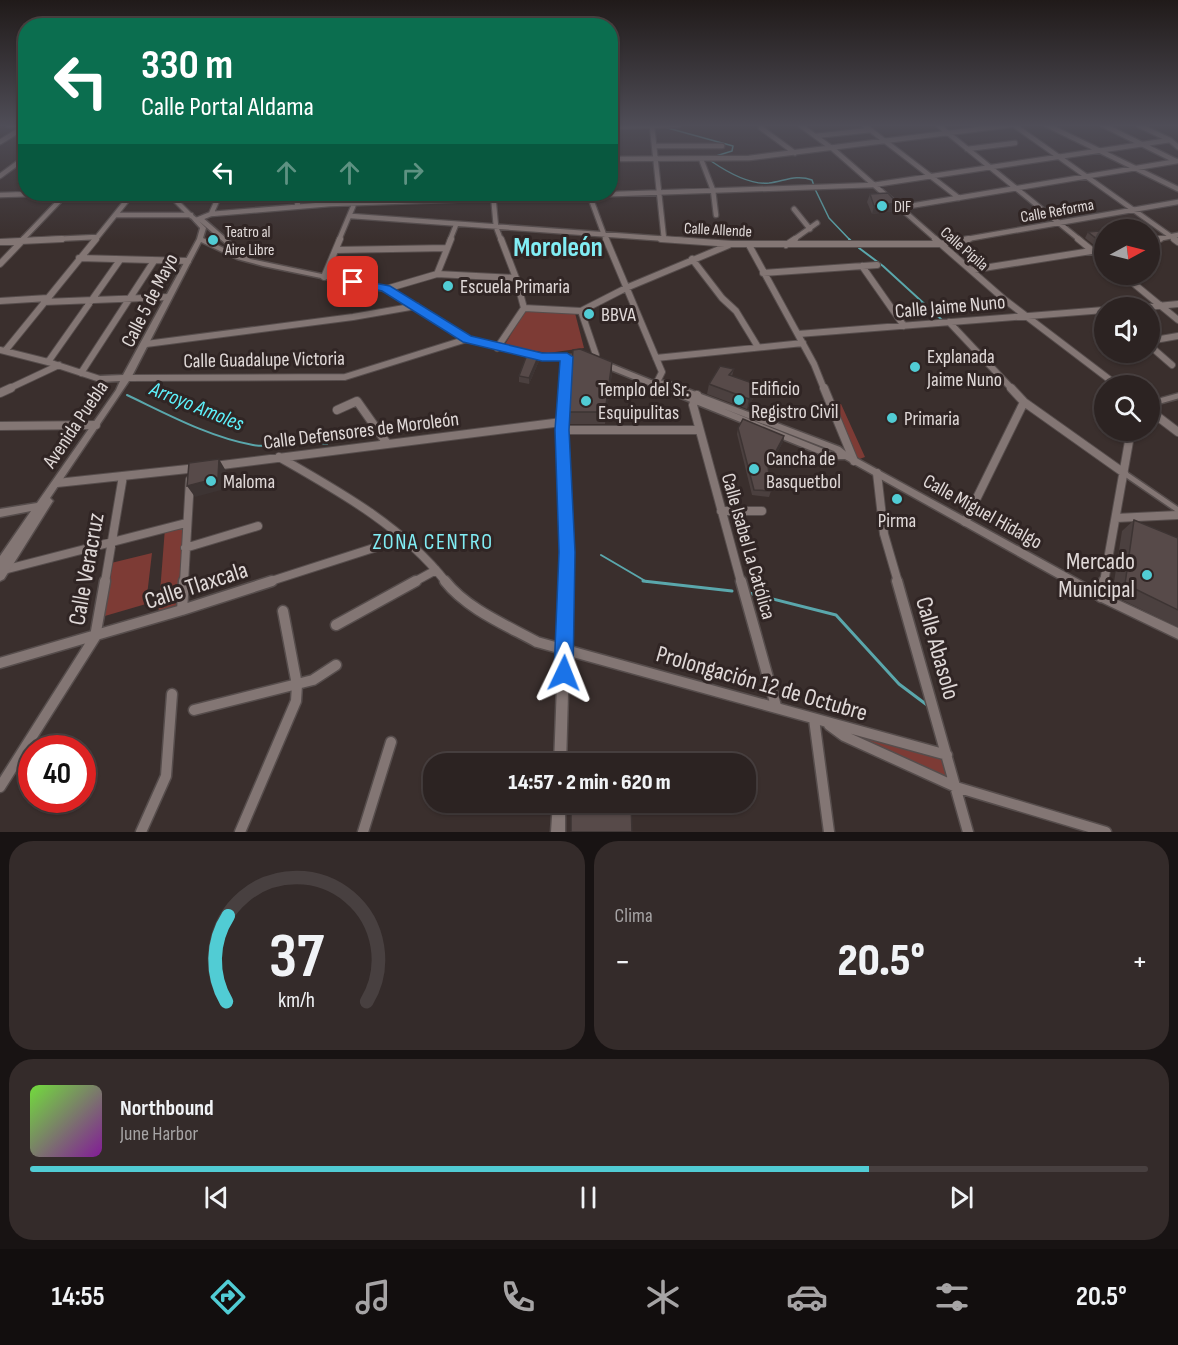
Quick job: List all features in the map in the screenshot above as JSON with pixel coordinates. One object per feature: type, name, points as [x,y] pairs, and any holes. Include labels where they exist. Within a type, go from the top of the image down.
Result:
[{"type":"street","points":[[0,176],[17,164]]},
{"type":"street","points":[[657,164],[664,239]]},
{"type":"street","points":[[703,164],[713,190],[716,214]]},
{"type":"street","name":"Calle Pípila","points":[[849,164],[1026,316],[1104,375]]},
{"type":"street","points":[[915,164],[959,198]]},
{"type":"street","points":[[986,164],[1092,251]]},
{"type":"street","points":[[618,193],[873,185],[1010,164]]},
{"type":"street","points":[[1069,164],[1178,242]]},
{"type":"street","points":[[1129,164],[1178,189]]},
{"type":"street","points":[[898,208],[1161,164]]},
{"type":"street","points":[[0,195],[18,194]]},
{"type":"street","points":[[0,264],[59,201]]},
{"type":"street","points":[[119,391],[100,379],[59,365],[2,351],[127,201]]},
{"type":"street","points":[[177,201],[203,228],[201,236]]},
{"type":"street","points":[[211,214],[217,201]]},
{"type":"street","points":[[297,205],[298,201]]},
{"type":"street","points":[[116,215],[195,218],[211,214],[297,205],[379,201]]},
{"type":"street","points":[[493,201],[496,227],[516,278],[524,308],[497,348]]},
{"type":"street","points":[[592,201],[662,372],[654,383]]},
{"type":"street","points":[[324,277],[356,202]]},
{"type":"street","name":"Calle Reforma","points":[[940,244],[1178,202]]},
{"type":"street","points":[[794,209],[810,229]]},
{"type":"street","name":"Calle Allende","points":[[351,216],[732,244],[940,244]]},
{"type":"street","points":[[195,218],[212,229],[247,260]]},
{"type":"street","points":[[786,245],[817,222]]},
{"type":"street","points":[[438,274],[456,225]]},
{"type":"street","points":[[201,236],[212,229]]},
{"type":"street","points":[[1160,239],[1178,235]]},
{"type":"street","points":[[201,236],[239,258],[265,266],[386,288],[438,274],[516,278]]},
{"type":"street","name":"Calle 5 de Mayo","points":[[127,378],[201,236]]},
{"type":"street","points":[[0,242],[97,237]]},
{"type":"street","points":[[524,308],[581,311],[626,288],[732,244]]},
{"type":"street","points":[[749,244],[803,343],[850,459]]},
{"type":"street","points":[[336,250],[447,248]]},
{"type":"street","points":[[971,270],[1092,251]]},
{"type":"street","points":[[79,258],[120,261],[188,261]]},
{"type":"street","points":[[692,259],[722,298],[736,311],[758,347]]},
{"type":"street","points":[[48,362],[120,261]]},
{"type":"street","points":[[81,373],[154,261]]},
{"type":"street","points":[[862,266],[904,326]]},
{"type":"street","points":[[763,273],[877,266]]},
{"type":"street","points":[[1135,285],[1178,320]]},
{"type":"street","name":"Calle Miguel Hidalgo","points":[[386,288],[467,339],[542,357],[581,356],[696,398],[835,457],[850,459],[1101,597],[1178,634]]},
{"type":"street","points":[[0,301],[169,297]]},
{"type":"street","points":[[1161,306],[1178,304]]},
{"type":"street","points":[[146,344],[416,306]]},
{"type":"street","points":[[581,311],[596,355],[595,361]]},
{"type":"street","name":"Calle Jaime Nuno","points":[[798,334],[1094,311]]},
{"type":"street","points":[[949,322],[1024,402],[1178,510]]},
{"type":"street","points":[[1160,340],[1178,336]]},
{"type":"street","name":"Calle Guadalupe Victoria","points":[[127,378],[345,377],[467,339]]},
{"type":"street","points":[[656,358],[803,343]]},
{"type":"street","points":[[1160,353],[1173,365]]},
{"type":"street","points":[[560,753],[567,552],[562,426],[567,357]]},
{"type":"street","points":[[0,393],[59,365]]},
{"type":"street","points":[[100,379],[127,378]]},
{"type":"street","name":"Avenida Puebla","points":[[1,570],[127,378]]},
{"type":"street","points":[[1160,401],[1178,396]]},
{"type":"street","name":"Calle Isabel La Católica","points":[[696,398],[699,430],[776,706]]},
{"type":"street","points":[[337,410],[357,401],[386,442]]},
{"type":"street","points":[[965,522],[1024,402]]},
{"type":"street","points":[[1160,418],[1178,432]]},
{"type":"street","points":[[0,426],[96,425]]},
{"type":"street","name":"Calle Defensores de Moroleón","points":[[54,486],[386,442],[562,426],[699,430]]},
{"type":"street","points":[[1101,597],[1129,441]]},
{"type":"street","name":"Prolongación 12 de Octubre","points":[[279,457],[356,501],[400,535],[436,570],[451,589],[488,615],[537,642],[776,706],[819,721],[947,755]]},
{"type":"street","points":[[182,610],[191,469]]},
{"type":"street","name":"Calle Abasolo","points":[[877,473],[884,534],[968,832]]},
{"type":"street","name":"Calle Veracruz","points":[[0,787],[95,637],[123,476]]},
{"type":"street","points":[[0,513],[42,506]]},
{"type":"street","points":[[721,511],[762,511]]},
{"type":"street","points":[[1116,518],[1178,515]]},
{"type":"street","points":[[1,570],[186,523]]},
{"type":"street","points":[[185,548],[258,525]]},
{"type":"street","name":"Calle Tlaxcala","points":[[0,663],[182,610],[383,545],[400,535]]},
{"type":"street","points":[[336,625],[436,570]]},
{"type":"street","points":[[240,832],[296,701],[297,685],[283,611]]},
{"type":"street","points":[[194,710],[313,680],[336,665]]},
{"type":"street","points":[[141,832],[166,776],[172,694]]},
{"type":"street","points":[[819,721],[844,736],[956,787],[1106,832]]},
{"type":"street","points":[[819,721],[830,832]]},
{"type":"street","points":[[363,832],[391,742]]},
{"type":"street","points":[[558,832],[559,813]]},
{"type":"shaded area","points":[[525,311],[575,313],[584,348],[548,353],[504,346]]},
{"type":"shaded area","points":[[831,404],[841,404],[865,457],[854,461]]},
{"type":"shaded area","points":[[186,523],[182,610],[158,618],[165,528]]},
{"type":"shaded area","points":[[152,553],[146,604],[98,618],[107,564]]},
{"type":"shaded area","points":[[824,722],[947,755],[956,787]]},
{"type":"building","points":[[888,193],[897,203],[874,206],[870,194]]},
{"type":"building","name":"Templo del Sr. Esquipulitas","points":[[580,349],[612,362],[605,412],[568,412],[573,350]]},
{"type":"building","points":[[528,352],[539,355],[529,378],[519,376]]},
{"type":"building","points":[[720,366],[734,369],[729,375],[758,385],[749,399],[709,384]]},
{"type":"building","points":[[743,419],[784,436],[768,466],[771,491],[754,490],[738,428]]},
{"type":"building","points":[[219,459],[218,478],[187,486],[189,463]]},
{"type":"building","name":"Mercado Municipal","points":[[1134,520],[1178,538],[1178,610],[1125,584]]},
{"type":"building","points":[[571,813],[631,813],[632,832],[571,832]]},
{"type":"waterway","name":"Arroyo Amoles","points":[[716,164],[754,182],[769,183],[790,178],[806,178],[812,180],[814,186]]},
{"type":"waterway","name":"Arroyo Amoles","points":[[815,189],[829,218],[850,240]]},
{"type":"waterway","name":"Arroyo Amoles","points":[[859,248],[883,266],[942,320]]},
{"type":"waterway","name":"Arroyo Amoles","points":[[127,395],[188,424],[253,445],[272,446],[308,442],[327,444]]},
{"type":"waterway","points":[[601,555],[646,581]]},
{"type":"waterway","points":[[646,581],[732,591]]},
{"type":"waterway","points":[[749,593],[836,615],[899,684],[927,705]]},
{"type":"place","name":"DIF","points":[[882,206]]},
{"type":"place","name":"Teatro al Aire Libre","points":[[213,240]]},
{"type":"place","name":"Escuela Primaria","points":[[448,286]]},
{"type":"place","name":"BBVA","points":[[589,314]]},
{"type":"place","name":"Explanada Jaime Nuno","points":[[915,367]]},
{"type":"place","name":"Edificio Registro Civil","points":[[739,400]]},
{"type":"place","name":"Templo del Sr. Esquipulitas","points":[[586,401]]},
{"type":"place","name":"Primaria","points":[[892,418]]},
{"type":"place","name":"Cancha de Basquetbol","points":[[754,469]]},
{"type":"place","name":"Maloma","points":[[211,481]]},
{"type":"place","name":"Pirma","points":[[897,499]]},
{"type":"place","name":"Mercado Municipal","points":[[1147,575]]},
{"type":"district","name":"Moroleón","points":[[558,247]]},
{"type":"district","name":"ZONA CENTRO","points":[[433,541]]},
{"type":"route","points":[[353,282],[386,288],[467,339],[542,357],[567,357],[562,430],[567,552],[564,673]]}]
